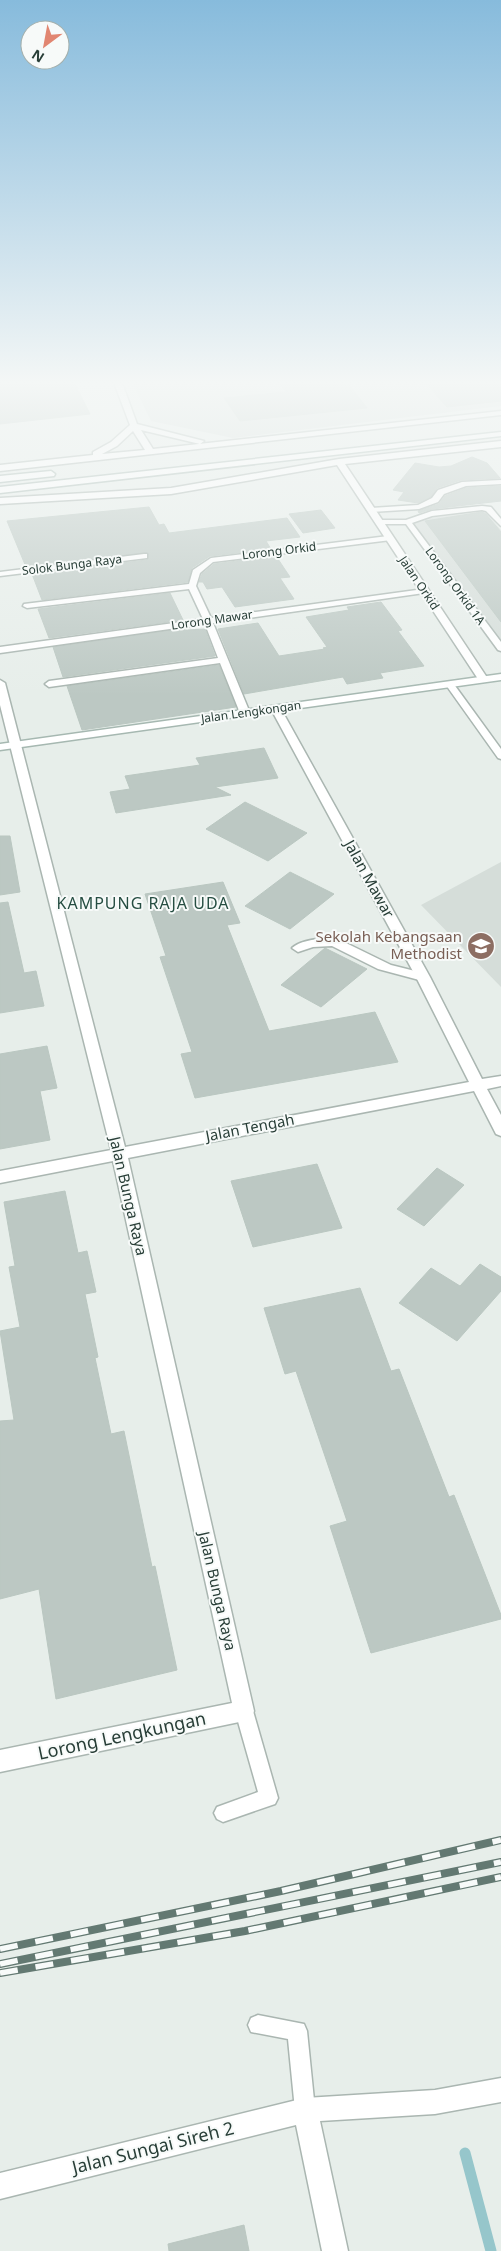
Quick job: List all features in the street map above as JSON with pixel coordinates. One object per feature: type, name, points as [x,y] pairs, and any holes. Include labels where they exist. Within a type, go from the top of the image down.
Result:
[{"type":"street","points":[[0,490],[44,485]]},
{"type":"street","points":[[0,501],[171,491],[205,485]]},
{"type":"street","name":"Jalan Orkid","points":[[354,485],[483,679]]},
{"type":"street","name":"Jalan Lengkongan","points":[[7,746],[501,677]]},
{"type":"street","name":"Jalan Bunga Raya","points":[[0,683],[7,746],[119,1153],[244,1712]]},
{"type":"street","name":"Jalan Mawar","points":[[276,709],[423,977],[501,1130]]},
{"type":"street","name":"Jalan Tengah","points":[[0,1177],[501,1081]]},
{"type":"street","name":"Lorong Lengkungan","points":[[0,1761],[244,1712]]},
{"type":"street","name":"Jalan Sungai Sireh 2","points":[[0,2186],[305,2110],[435,2102],[501,2090]]},
{"type":"street","points":[[305,2110],[335,2251]]},
{"type":"lane","points":[[371,510],[419,506],[435,500],[441,492],[463,485]]},
{"type":"lane","points":[[380,522],[408,522],[411,518],[426,515],[482,508],[488,509],[501,524]]},
{"type":"lane","name":"Lorong Orkid 1A","points":[[408,522],[501,648]]},
{"type":"lane","name":"Lorong Orkid","points":[[192,586],[201,567],[212,560],[388,538]]},
{"type":"lane","name":"Solok Bunga Raya","points":[[0,574],[144,556]]},
{"type":"lane","points":[[26,606],[192,586],[245,713]]},
{"type":"lane","name":"Lorong Mawar","points":[[0,650],[424,591]]},
{"type":"lane","points":[[49,684],[224,660]]},
{"type":"lane","points":[[450,685],[501,756]]},
{"type":"lane","points":[[298,948],[315,941],[333,942],[381,966],[423,977]]},
{"type":"lane","points":[[223,1813],[269,1798],[244,1712]]},
{"type":"lane","points":[[258,2026],[296,2031],[305,2110]]},
{"type":"shaded area","points":[[486,511],[501,530],[501,641],[412,522],[414,520]]},
{"type":"shaded area","name":"Sekolah Kebangsaan Methodist","points":[[501,862],[501,987],[421,905]]},
{"type":"building","points":[[397,485],[446,485],[437,488],[431,497],[418,503],[398,500],[404,492],[393,490]]},
{"type":"building","points":[[501,486],[501,501],[432,509],[419,513],[418,511],[439,504],[445,496],[466,488]]},
{"type":"building","points":[[149,507],[159,525],[164,524],[169,533],[287,518],[300,537],[266,541],[271,549],[210,556],[192,568],[188,582],[42,600],[32,574],[147,560],[148,553],[26,567],[7,521]]},
{"type":"building","points":[[321,510],[335,528],[303,533],[289,514]]},
{"type":"building","points":[[482,512],[486,514],[501,532],[501,622],[425,521]]},
{"type":"building","points":[[276,556],[290,577],[280,578],[294,599],[235,607],[222,587],[207,589],[203,582],[199,582],[202,574],[214,564]]},
{"type":"building","points":[[170,593],[183,620],[49,638],[38,609]]},
{"type":"building","points":[[381,602],[402,630],[398,631],[424,666],[380,673],[383,678],[347,684],[343,677],[244,694],[218,629],[258,623],[279,656],[325,649],[323,648],[327,647],[306,617],[349,610],[347,607]]},
{"type":"building","points":[[187,628],[188,630],[205,629],[215,656],[63,677],[53,647]]},
{"type":"building","points":[[219,665],[236,707],[82,730],[67,686]]},
{"type":"building","points":[[264,748],[278,778],[215,787],[231,795],[116,813],[110,792],[130,789],[125,776],[200,765],[196,758]]},
{"type":"building","points":[[245,802],[307,833],[268,861],[206,829]]},
{"type":"building","points":[[0,836],[10,836],[20,892],[0,895]]},
{"type":"building","points":[[290,872],[334,894],[290,929],[245,906]]},
{"type":"building","points":[[223,882],[240,923],[227,925],[269,1031],[375,1012],[398,1062],[195,1098],[181,1054],[192,1052],[160,957],[166,956],[145,894]]},
{"type":"building","points":[[8,902],[24,973],[36,971],[44,1006],[0,1013],[0,903]]},
{"type":"building","points":[[325,948],[367,969],[321,1007],[281,985]]},
{"type":"building","points":[[47,1046],[57,1088],[40,1091],[50,1140],[0,1149],[0,1054]]},
{"type":"building","points":[[317,1164],[342,1228],[253,1247],[231,1181]]},
{"type":"building","points":[[437,1168],[464,1185],[424,1226],[397,1209]]},
{"type":"building","points":[[65,1191],[78,1253],[87,1251],[96,1292],[85,1294],[98,1357],[95,1358],[111,1434],[124,1431],[152,1567],[155,1566],[177,1670],[56,1699],[39,1589],[0,1599],[0,1421],[14,1420],[0,1331],[20,1327],[9,1267],[15,1266],[4,1202]]},
{"type":"building","points":[[480,1264],[501,1277],[501,1291],[457,1341],[399,1303],[431,1268],[460,1286]]},
{"type":"building","points":[[360,1288],[391,1371],[399,1369],[449,1497],[454,1495],[501,1615],[501,1619],[371,1653],[330,1526],[347,1521],[296,1371],[285,1374],[264,1308]]},
{"type":"building","points":[[244,2225],[249,2251],[169,2251],[168,2244]]},
{"type":"waterway","points":[[465,2153],[491,2251]]},
{"type":"railway","points":[[0,1949],[281,1891],[501,1840]]},
{"type":"railway","points":[[0,1964],[501,1862]]},
{"type":"railway","points":[[0,1973],[245,1931],[501,1877]]},
{"type":"place","name":"Sekolah Kebangsaan Methodist","points":[[481,946]]},
{"type":"district","name":"KAMPUNG RAJA UDA","points":[[143,903]]}]
